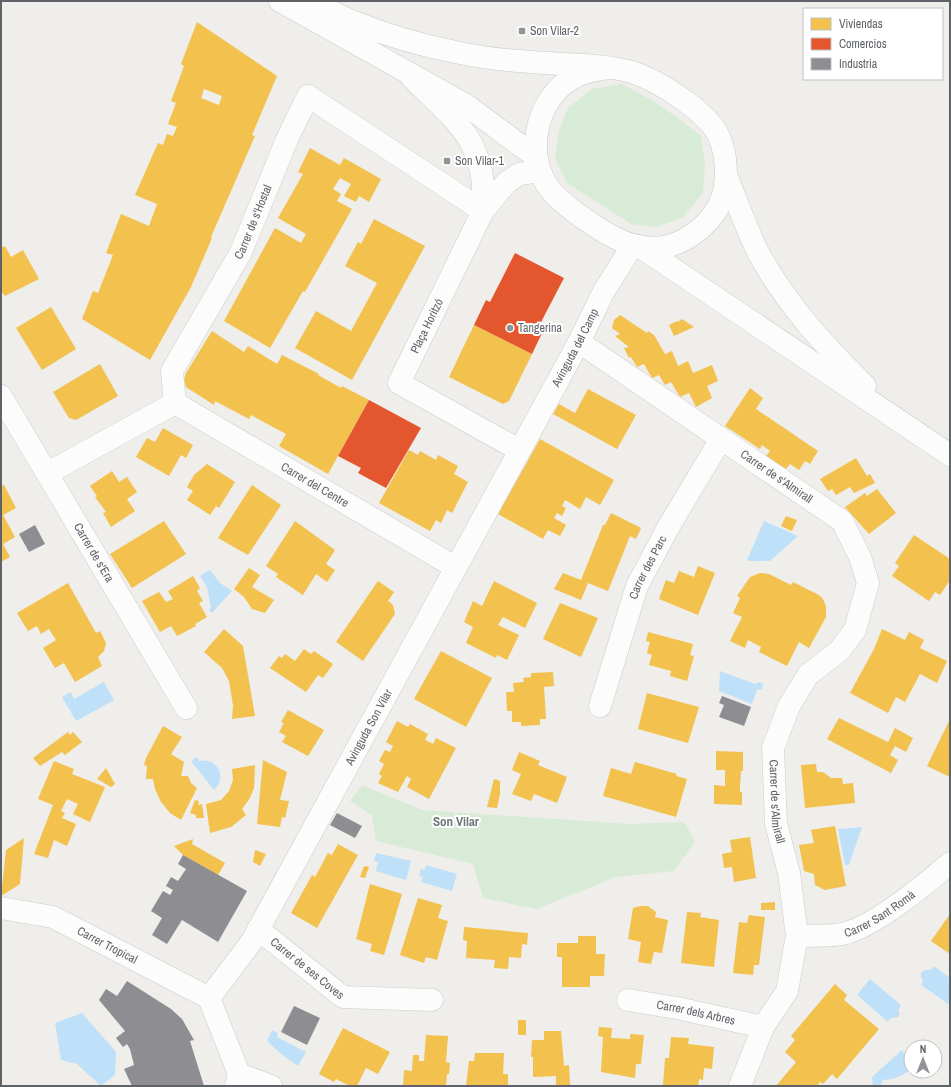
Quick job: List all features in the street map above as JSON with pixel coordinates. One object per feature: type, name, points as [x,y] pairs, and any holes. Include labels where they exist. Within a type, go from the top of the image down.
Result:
[{"type":"street","points":[[280,1],[466,105],[538,164]]},
{"type":"street","points":[[310,1],[353,22],[385,34],[462,53],[528,62],[609,68],[632,72],[656,82],[699,112],[719,136],[726,174],[759,254],[802,319],[838,359],[900,421]]},
{"type":"street","points":[[609,68],[582,74],[570,79],[548,102],[536,137],[538,164],[547,185],[560,200],[582,217],[614,237],[636,246],[900,421],[950,456]]},
{"type":"street","points":[[405,72],[460,125],[474,146],[482,173],[484,193],[482,211]]},
{"type":"street","name":"Carrer de s'Hostal","points":[[175,403],[172,371],[241,252],[288,137],[308,96],[482,211]]},
{"type":"street","name":"Plaça Horitzó","points":[[519,450],[399,383],[482,211],[506,183],[538,164]]},
{"type":"street","points":[[636,246],[667,247],[680,242],[695,232],[710,219],[718,208],[725,188],[726,174]]},
{"type":"street","name":"Avinguda del Camp","points":[[519,450],[579,342],[604,291],[636,246]]},
{"type":"street","name":"Carrer de s'Almirall","points":[[579,342],[842,521],[860,557],[868,583],[855,630],[839,651],[808,675],[789,706],[773,748],[776,824],[789,873],[797,936],[786,991],[763,1027],[740,1086]]},
{"type":"street","name":"Carrer de s'Era","points":[[1,396],[186,708]]},
{"type":"street","points":[[48,473],[175,403]]},
{"type":"street","name":"Carrer del Centre","points":[[175,403],[454,567]]},
{"type":"street","name":"Carrer des Parc","points":[[600,706],[637,586],[669,526],[721,440]]},
{"type":"street","name":"Avinguda Son Vilar","points":[[209,998],[252,941],[454,567],[519,450]]},
{"type":"street","name":"Carrer Sant Romà","points":[[797,936],[846,934],[872,921],[931,880],[950,864]]},
{"type":"street","name":"Carrer Tropical","points":[[1,908],[53,917],[209,998]]},
{"type":"street","name":"Carrer de ses Coves","points":[[258,929],[343,997],[432,1000]]},
{"type":"street","points":[[209,998],[237,1080],[271,1086]]},
{"type":"street","name":"Carrer dels Arbres","points":[[628,1000],[677,1008],[763,1027]]},
{"type":"green space","points":[[621,84],[662,107],[701,136],[705,165],[703,193],[683,217],[657,227],[631,224],[567,183],[555,158],[559,131],[568,108],[592,89]]},
{"type":"green space","points":[[362,785],[422,810],[630,824],[684,822],[695,841],[674,871],[616,877],[536,909],[483,898],[473,864],[376,841],[372,815],[350,801]]},
{"type":"water","points":[[764,521],[798,536],[770,561],[747,560]]},
{"type":"water","points":[[210,570],[220,583],[232,591],[212,613],[209,610],[211,607],[207,587],[200,576]]},
{"type":"water","points":[[720,671],[755,684],[760,682],[763,685],[762,689],[757,690],[752,704],[719,691]]},
{"type":"water","points":[[104,682],[114,700],[76,721],[62,697],[71,692],[74,699]]},
{"type":"water","points":[[197,757],[199,761],[211,762],[218,769],[220,779],[214,790],[191,761]]},
{"type":"water","points":[[862,827],[849,865],[845,865],[838,829]]},
{"type":"water","points":[[376,853],[411,861],[406,880],[376,871],[378,862],[374,861]]},
{"type":"water","points":[[426,865],[457,874],[452,891],[421,882],[423,877],[419,876],[421,869],[425,870]]},
{"type":"water","points":[[934,966],[950,978],[950,1005],[921,985],[923,981],[921,973],[925,970],[931,970]]},
{"type":"water","points":[[870,979],[901,1005],[898,1010],[900,1013],[898,1017],[891,1018],[888,1022],[857,995]]},
{"type":"water","points":[[82,1013],[116,1052],[115,1075],[101,1086],[77,1064],[61,1060],[55,1023]]},
{"type":"water","points":[[272,1030],[278,1033],[277,1037],[306,1052],[298,1066],[281,1054],[267,1041]]},
{"type":"water","points":[[902,1050],[903,1074],[893,1079],[882,1080],[881,1086],[873,1086],[872,1077]]},
{"type":"building: Viviendas","points":[[197,22],[277,76],[252,135],[255,136],[191,287],[150,360],[82,319],[93,291],[98,293],[113,255],[106,253],[121,214],[149,226],[157,204],[135,195],[158,143],[163,145],[167,134],[173,136],[177,127],[168,124],[176,103],[171,101],[184,66],[181,64]],"holes":[[[204,89],[222,96],[219,105],[201,98]]]},
{"type":"building: Viviendas","points":[[310,148],[340,165],[344,158],[381,179],[369,202],[359,196],[356,202],[344,196],[351,184],[340,178],[333,189],[341,194],[337,201],[352,209],[305,292],[303,291],[270,348],[224,321],[275,228],[301,243],[306,234],[278,218],[303,174],[298,172]]},
{"type":"building: Viviendas","points":[[374,219],[425,246],[352,380],[295,348],[316,311],[351,331],[377,283],[345,266],[358,242],[361,244]]},
{"type":"building: Viviendas","points":[[5,246],[11,257],[23,250],[39,279],[5,296],[1,291],[1,248]]},
{"type":"building: Viviendas","points":[[51,307],[76,349],[42,370],[16,328]]},
{"type":"building: Viviendas","points":[[620,315],[647,333],[648,331],[654,335],[665,354],[672,351],[678,366],[688,361],[693,373],[712,365],[718,381],[707,386],[712,398],[696,407],[689,393],[680,397],[671,382],[665,385],[659,375],[652,378],[644,364],[637,367],[631,357],[629,358],[624,348],[629,347],[615,336],[620,334],[612,328],[614,320]]},
{"type":"building: Viviendas","points":[[682,319],[694,327],[674,336],[669,325]]},
{"type":"building: Viviendas","points":[[474,325],[532,354],[509,401],[503,404],[449,377]]},
{"type":"building: Viviendas","points":[[212,331],[244,352],[248,346],[277,364],[282,355],[319,374],[318,375],[341,388],[342,386],[369,400],[328,474],[279,446],[286,434],[251,415],[249,419],[215,401],[214,405],[186,387],[184,379],[186,373]]},
{"type":"building: Viviendas","points":[[100,364],[118,396],[76,420],[69,418],[53,392]]},
{"type":"building: Viviendas","points":[[750,388],[763,398],[756,409],[818,451],[810,464],[805,461],[799,470],[790,464],[786,469],[766,456],[770,451],[762,445],[760,449],[725,426]]},
{"type":"building: Viviendas","points":[[588,389],[636,415],[617,449],[553,414],[559,404],[575,413]]},
{"type":"building: Viviendas","points":[[163,428],[193,445],[186,458],[181,455],[169,476],[136,457],[147,438],[155,442]]},
{"type":"building: Viviendas","points":[[540,439],[614,480],[600,505],[586,497],[580,509],[565,500],[562,506],[566,508],[562,516],[557,513],[554,518],[566,525],[560,536],[548,530],[543,539],[498,514]]},
{"type":"building: Viviendas","points":[[409,450],[418,455],[420,451],[436,460],[438,455],[458,466],[454,474],[468,482],[452,513],[447,510],[441,523],[436,520],[430,531],[379,503]]},
{"type":"building: Viviendas","points":[[856,458],[867,476],[870,474],[875,483],[854,493],[850,487],[836,495],[832,489],[828,491],[820,479]]},
{"type":"building: Viviendas","points":[[207,464],[235,482],[219,508],[216,506],[210,515],[187,500],[193,491],[187,487],[194,475]]},
{"type":"building: Viviendas","points":[[112,471],[119,482],[127,477],[137,492],[127,499],[135,511],[111,527],[103,513],[106,512],[95,497],[97,496],[90,486]]},
{"type":"building: Viviendas","points":[[4,485],[16,508],[3,515],[15,537],[3,544],[10,557],[1,562],[1,486]]},
{"type":"building: Viviendas","points":[[252,485],[281,505],[248,555],[218,538]]},
{"type":"building: Viviendas","points":[[877,489],[896,513],[869,534],[845,507],[865,493],[867,496]]},
{"type":"building: Viviendas","points":[[611,513],[641,528],[636,539],[630,536],[608,591],[588,583],[581,600],[554,589],[563,573],[581,580],[603,525],[605,525]]},
{"type":"building: Viviendas","points":[[786,516],[797,520],[792,531],[781,526]]},
{"type":"building: Viviendas","points":[[164,521],[186,554],[132,588],[110,554]]},
{"type":"building: Viviendas","points":[[295,521],[335,550],[326,564],[335,570],[327,582],[316,574],[303,595],[276,577],[278,574],[266,566]]},
{"type":"building: Viviendas","points":[[914,535],[950,559],[950,580],[940,595],[935,592],[929,601],[892,576],[899,566],[895,563]]},
{"type":"building: Viviendas","points":[[698,566],[715,573],[698,615],[659,599],[666,580],[674,583],[679,571],[694,577]]},
{"type":"building: Viviendas","points":[[249,568],[260,575],[252,587],[274,600],[265,613],[252,609],[244,597],[234,589]]},
{"type":"building: Viviendas","points":[[760,573],[769,574],[791,585],[793,582],[819,595],[823,599],[826,606],[826,617],[809,648],[799,642],[787,666],[759,652],[761,647],[748,640],[745,648],[730,641],[742,617],[733,613],[740,598],[737,596],[750,577]]},
{"type":"building: Viviendas","points":[[193,576],[200,588],[197,591],[203,601],[199,603],[207,617],[195,624],[196,626],[177,636],[171,626],[160,632],[142,601],[159,592],[166,602],[173,599],[168,591]]},
{"type":"building: Viviendas","points":[[378,581],[394,592],[388,601],[393,605],[395,614],[363,661],[336,642]]},
{"type":"building: Viviendas","points":[[494,581],[537,603],[525,628],[503,617],[498,625],[519,635],[507,660],[497,655],[496,658],[466,643],[473,627],[464,622],[473,601],[482,606]]},
{"type":"building: Viviendas","points":[[68,583],[96,633],[100,631],[106,643],[104,651],[98,657],[102,666],[75,682],[64,663],[55,668],[43,648],[56,640],[49,629],[41,634],[37,626],[28,631],[17,613]]},
{"type":"building: Viviendas","points":[[560,603],[598,618],[581,657],[543,639]]},
{"type":"building: Viviendas","points":[[224,629],[243,646],[255,716],[232,719],[233,705],[229,681],[222,668],[204,652]]},
{"type":"building: Viviendas","points":[[882,629],[905,640],[909,632],[924,640],[920,648],[947,661],[937,683],[920,674],[905,702],[896,697],[888,713],[850,693],[874,649]]},
{"type":"building: Viviendas","points":[[648,632],[693,644],[690,655],[694,656],[687,681],[670,676],[671,671],[649,665],[652,655],[647,653],[650,642],[646,641]]},
{"type":"building: Viviendas","points":[[304,649],[311,654],[314,651],[333,664],[323,678],[318,675],[306,692],[270,668],[279,656],[282,658],[285,654],[295,661]]},
{"type":"building: Viviendas","points":[[441,651],[492,678],[466,727],[414,699]]},
{"type":"building: Viviendas","points":[[553,672],[554,686],[544,687],[546,719],[540,719],[540,725],[521,726],[521,722],[512,722],[512,711],[507,711],[506,692],[514,692],[513,683],[524,682],[523,678],[531,677],[531,673]]},
{"type":"building: Viviendas","points":[[647,693],[699,707],[688,743],[638,729]]},
{"type":"building: Viviendas","points":[[288,710],[324,730],[308,756],[282,742],[286,736],[279,732],[284,723],[281,722]]},
{"type":"building: Viviendas","points":[[839,718],[888,742],[895,728],[913,738],[906,752],[895,746],[890,755],[898,760],[891,773],[827,739]]},
{"type":"building: Viviendas","points":[[950,719],[950,777],[927,766]]},
{"type":"building: Viviendas","points":[[397,721],[408,727],[410,724],[428,734],[425,740],[433,744],[436,738],[456,748],[429,799],[407,787],[411,779],[407,776],[398,792],[378,783],[382,776],[379,774],[384,764],[379,761],[385,750],[390,752],[393,746],[386,742]]},
{"type":"building: Viviendas","points":[[163,726],[182,737],[171,754],[184,762],[181,776],[188,776],[191,783],[197,788],[181,820],[170,813],[161,802],[155,789],[153,779],[146,779],[147,766],[144,765],[146,758]]},
{"type":"building: Viviendas","points":[[68,732],[70,735],[73,732],[82,742],[65,755],[62,752],[40,766],[33,758]]},
{"type":"building: Viviendas","points":[[716,751],[743,752],[743,771],[741,771],[740,786],[740,792],[742,792],[742,805],[714,804],[714,785],[725,786],[725,770],[716,770]]},
{"type":"building: Viviendas","points":[[519,752],[540,761],[538,765],[567,777],[557,803],[534,794],[531,801],[512,794],[521,774],[512,770]]},
{"type":"building: Viviendas","points":[[263,760],[287,772],[280,800],[289,801],[285,818],[282,817],[280,827],[257,824]]},
{"type":"building: Viviendas","points":[[54,761],[74,769],[72,774],[105,787],[90,822],[73,814],[78,804],[67,799],[61,811],[65,813],[62,818],[76,824],[67,846],[54,840],[48,858],[34,854],[53,805],[38,799]]},
{"type":"building: Viviendas","points":[[635,762],[677,774],[676,776],[687,779],[676,817],[603,796],[611,768],[631,774]]},
{"type":"building: Viviendas","points":[[816,764],[817,772],[823,772],[831,778],[842,778],[843,784],[853,783],[855,803],[805,808],[801,765]]},
{"type":"building: Viviendas","points":[[255,765],[254,788],[250,798],[242,809],[246,815],[231,827],[210,833],[206,804],[221,800],[229,791],[233,780],[232,769]]},
{"type":"building: Viviendas","points":[[106,768],[115,784],[111,787],[97,779]]},
{"type":"building: Viviendas","points":[[494,779],[500,781],[500,794],[497,808],[487,807]]},
{"type":"building: Viviendas","points":[[195,800],[199,801],[198,805],[202,804],[204,818],[196,818],[196,815],[190,813]]},
{"type":"building: Viviendas","points":[[835,826],[846,886],[825,890],[815,885],[814,874],[804,871],[799,845],[814,843],[811,830]]},
{"type":"building: Viviendas","points":[[750,837],[756,878],[734,882],[732,867],[724,868],[722,854],[732,852],[730,840]]},
{"type":"building: Viviendas","points":[[24,838],[20,884],[1,896],[6,850]]},
{"type":"building: Viviendas","points":[[193,839],[192,844],[225,863],[218,875],[183,855],[174,846]]},
{"type":"building: Viviendas","points":[[338,844],[358,855],[317,928],[291,913],[312,875],[315,877],[328,853],[332,855]]},
{"type":"building: Viviendas","points":[[255,850],[266,854],[260,866],[253,862]]},
{"type":"building: Viviendas","points":[[364,866],[369,867],[365,878],[360,877]]},
{"type":"building: Viviendas","points":[[370,884],[402,894],[384,955],[370,951],[372,944],[356,939]]},
{"type":"building: Viviendas","points":[[418,898],[442,905],[438,918],[448,921],[437,960],[426,957],[424,963],[400,955]]},
{"type":"building: Viviendas","points":[[775,902],[775,910],[761,910],[761,903]]},
{"type":"building: Viviendas","points":[[648,906],[656,912],[655,917],[668,920],[662,953],[654,952],[651,964],[638,962],[641,942],[628,939],[633,908]]},
{"type":"building: Viviendas","points":[[687,912],[701,913],[700,917],[719,920],[714,967],[681,963]]},
{"type":"building: Viviendas","points":[[950,914],[950,954],[931,941]]},
{"type":"building: Viviendas","points":[[749,915],[765,917],[759,965],[754,965],[753,975],[733,973],[739,922],[747,923]]},
{"type":"building: Viviendas","points":[[464,927],[528,933],[527,945],[522,944],[521,958],[509,957],[508,969],[494,968],[495,960],[466,958],[467,941],[463,940]]},
{"type":"building: Viviendas","points":[[578,936],[596,936],[596,954],[605,954],[604,976],[590,976],[590,987],[562,987],[562,957],[557,957],[557,943],[578,943]]},
{"type":"building: Viviendas","points":[[835,984],[847,995],[844,1000],[879,1029],[837,1079],[832,1074],[823,1084],[820,1082],[817,1086],[776,1086],[796,1062],[785,1052],[795,1040],[791,1036]]},
{"type":"building: Viviendas","points":[[518,1020],[526,1020],[526,1035],[518,1035]]},
{"type":"building: Viviendas","points":[[599,1027],[612,1028],[611,1038],[630,1039],[630,1034],[644,1035],[641,1064],[636,1064],[635,1078],[601,1072],[603,1037],[598,1036]]},
{"type":"building: Viviendas","points":[[343,1028],[390,1052],[378,1074],[366,1068],[357,1086],[350,1086],[336,1079],[334,1082],[319,1074]]},
{"type":"building: Viviendas","points":[[544,1031],[561,1031],[564,1066],[569,1065],[570,1085],[556,1085],[556,1076],[533,1077],[533,1057],[531,1057],[532,1040],[544,1040]]},
{"type":"building: Viviendas","points":[[426,1035],[448,1036],[446,1062],[450,1063],[446,1086],[403,1086],[404,1070],[412,1071],[413,1055],[419,1055],[419,1061],[424,1061]]},
{"type":"building: Viviendas","points":[[671,1037],[689,1038],[688,1044],[714,1047],[712,1069],[704,1068],[703,1080],[699,1079],[698,1086],[663,1086],[665,1058],[669,1058]]},
{"type":"building: Viviendas","points":[[475,1053],[504,1053],[503,1074],[508,1074],[508,1086],[466,1086],[469,1061],[474,1061]]},
{"type":"building: Comercios","points":[[515,253],[564,278],[539,326],[544,329],[532,354],[474,325],[486,300],[490,302]]},
{"type":"building: Comercios","points":[[369,400],[421,428],[386,488],[358,473],[361,468],[338,456]]},
{"type":"building: Industria","points":[[35,525],[45,544],[29,552],[19,534]]},
{"type":"building: Industria","points":[[722,696],[751,707],[744,726],[719,717],[724,705],[719,703]]},
{"type":"building: Industria","points":[[337,813],[362,826],[355,838],[330,825]]},
{"type":"building: Industria","points":[[183,855],[247,891],[218,942],[182,920],[167,944],[152,935],[162,918],[151,911],[163,891],[170,895],[173,890],[166,886],[171,877],[178,881],[186,869],[178,864]]},
{"type":"building: Industria","points":[[127,981],[171,1009],[182,1019],[194,1040],[190,1041],[204,1086],[132,1086],[124,1069],[134,1065],[130,1049],[127,1044],[123,1047],[116,1038],[125,1031],[99,1000],[106,989],[117,996]]},
{"type":"building: Industria","points":[[294,1006],[320,1018],[307,1045],[281,1032]]},
{"type":"place","name":"Son Vilar-2","points":[[522,31]]},
{"type":"place","name":"Son Vilar-1","points":[[447,161]]},
{"type":"place","name":"Tangerina","points":[[510,328]]},
{"type":"district","name":"Son Vilar","points":[[456,821]]}]
